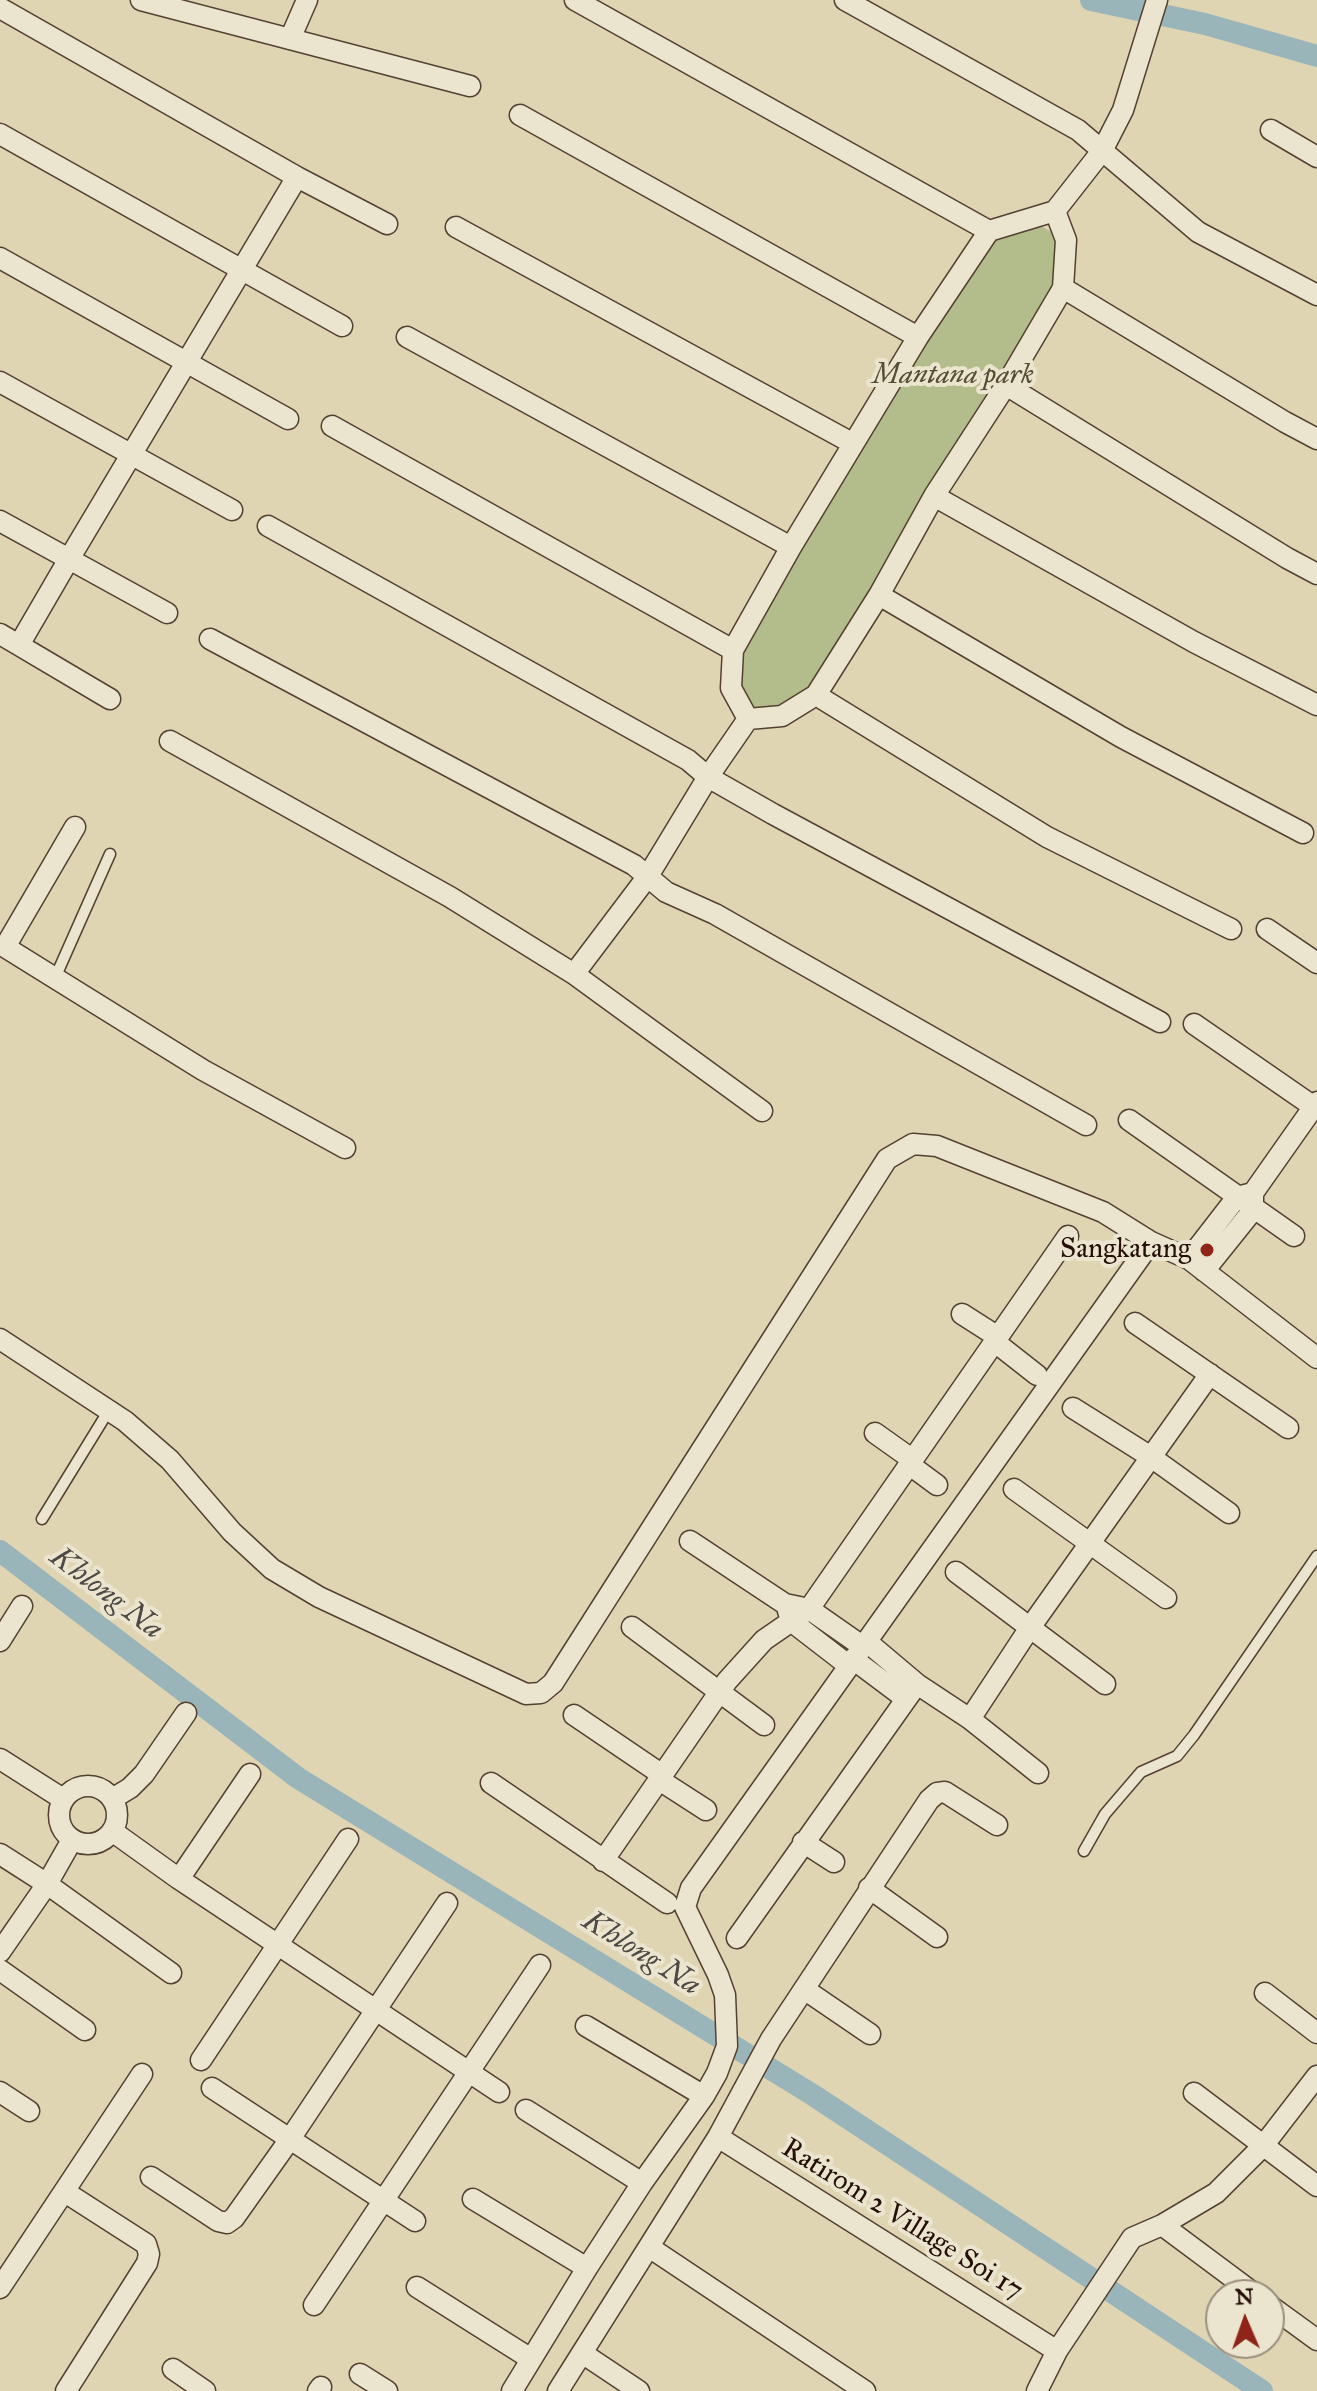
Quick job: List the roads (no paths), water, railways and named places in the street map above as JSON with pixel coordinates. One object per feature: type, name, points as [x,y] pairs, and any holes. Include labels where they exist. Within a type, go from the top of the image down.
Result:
[{"type":"street","points":[[141,0],[470,86]]},
{"type":"street","points":[[290,39],[307,0]]},
{"type":"street","points":[[575,0],[989,231]]},
{"type":"street","points":[[845,0],[1078,130],[1198,232],[1317,295]]},
{"type":"street","points":[[748,719],[731,688],[733,650],[791,547],[918,337],[989,231],[1055,211],[1102,151],[1123,110],[1157,0]]},
{"type":"street","points":[[0,8],[297,177],[387,224]]},
{"type":"street","points":[[520,115],[918,337]]},
{"type":"street","points":[[1271,130],[1317,157]]},
{"type":"street","points":[[0,134],[342,326]]},
{"type":"street","points":[[19,645],[297,177]]},
{"type":"street","points":[[748,719],[782,716],[816,695],[879,595],[934,496],[1006,385],[1063,288],[1066,240],[1055,211]]},
{"type":"street","points":[[456,227],[852,443]]},
{"type":"street","points":[[0,258],[288,419]]},
{"type":"street","points":[[1063,288],[1317,439]]},
{"type":"street","points":[[407,337],[791,547]]},
{"type":"street","points":[[0,382],[232,510]]},
{"type":"street","points":[[1006,385],[1317,574]]},
{"type":"street","points":[[332,426],[733,650]]},
{"type":"street","points":[[934,496],[1194,642],[1317,705]]},
{"type":"street","points":[[0,521],[167,613]]},
{"type":"street","points":[[268,526],[688,760],[708,777],[1160,1022]]},
{"type":"street","points":[[879,595],[1121,737],[1303,833]]},
{"type":"street","points":[[0,634],[110,699]]},
{"type":"street","points":[[210,639],[634,865],[666,892],[715,914],[1086,1125]]},
{"type":"street","points":[[816,695],[1047,837],[1231,929]]},
{"type":"street","points":[[574,974],[648,876],[708,777],[748,719]]},
{"type":"street","points":[[170,741],[450,897],[574,974],[762,1111]]},
{"type":"street","points":[[75,827],[2,949],[55,978],[203,1070],[345,1148]]},
{"type":"street","points":[[1267,929],[1317,963]]},
{"type":"street","points":[[1194,1024],[1316,1106],[1197,1265]]},
{"type":"street","points":[[1129,1120],[1248,1200],[1294,1236]]},
{"type":"street","points":[[0,1339],[109,1410],[170,1460],[232,1532],[272,1569],[319,1597],[526,1694],[541,1693],[553,1683],[887,1159],[913,1144],[937,1146],[1103,1212],[1151,1242],[1197,1265],[1313,1348]]},
{"type":"street","points":[[603,1861],[720,1691],[788,1612],[809,1609],[1068,1236]]},
{"type":"street","points":[[512,2391],[642,2183],[704,2096],[727,2046],[728,2014],[718,1975],[687,1916],[686,1901],[691,1888],[1151,1242]]},
{"type":"street","points":[[962,1314],[1037,1375]]},
{"type":"street","points":[[1135,1323],[1288,1428]]},
{"type":"street","points":[[970,1719],[1029,1629],[1210,1374]]},
{"type":"street","points":[[1073,1408],[1151,1457],[1229,1513]]},
{"type":"street","points":[[875,1433],[937,1485]]},
{"type":"street","points":[[1014,1489],[1166,1598]]},
{"type":"street","points":[[690,1541],[788,1612],[857,1653],[911,1691],[970,1719],[1038,1773]]},
{"type":"street","points":[[956,1572],[1105,1684]]},
{"type":"street","points":[[0,1641],[22,1606]]},
{"type":"street","points":[[809,1609],[857,1653]]},
{"type":"street","points":[[632,1627],[764,1725]]},
{"type":"street","points":[[737,1938],[911,1691]]},
{"type":"street","points":[[112,1799],[130,1788],[144,1774],[186,1713]]},
{"type":"street","points":[[574,1715],[706,1810]]},
{"type":"street","points":[[0,1759],[63,1799]]},
{"type":"street","points":[[179,1879],[250,1774]]},
{"type":"street","points":[[491,1783],[667,1903]]},
{"type":"street","points":[[82,1787],[104,1791],[112,1799],[116,1810],[112,1831],[93,1844],[72,1840],[63,1832],[59,1821],[63,1799],[71,1791],[82,1787]]},
{"type":"street","points":[[558,2391],[718,2137],[771,2039],[929,1800],[937,1793],[945,1792],[997,1825]]},
{"type":"street","points":[[112,1831],[499,2092]]},
{"type":"street","points":[[201,2060],[348,1839]]},
{"type":"street","points":[[0,1952],[47,1884],[72,1840]]},
{"type":"street","points":[[803,1842],[834,1862]]},
{"type":"street","points":[[0,1854],[171,1973]]},
{"type":"street","points":[[869,1888],[937,1937]]},
{"type":"street","points":[[151,2177],[218,2221],[227,2223],[234,2218],[447,1903]]},
{"type":"street","points":[[314,2305],[540,1965]]},
{"type":"street","points":[[0,1970],[85,2030]]},
{"type":"street","points":[[804,1989],[870,2034]]},
{"type":"street","points":[[1265,1993],[1317,2033]]},
{"type":"street","points":[[586,2026],[704,2096]]},
{"type":"street","points":[[0,2288],[142,2074]]},
{"type":"street","points":[[1045,2388],[1062,2343],[1132,2238],[1162,2225],[1216,2193],[1263,2146],[1317,2076]]},
{"type":"street","points":[[212,2088],[415,2221]]},
{"type":"street","points":[[0,2092],[29,2111]]},
{"type":"street","points":[[1194,2093],[1317,2186]]},
{"type":"street","points":[[526,2110],[642,2183]]},
{"type":"street","name":"Ratirom 2 Village Soi 17","points":[[718,2137],[1062,2343]]},
{"type":"street","points":[[65,2192],[146,2244],[149,2254],[147,2263],[66,2391]]},
{"type":"street","points":[[473,2199],[587,2268]]},
{"type":"street","points":[[1162,2225],[1235,2279]]},
{"type":"street","points":[[649,2247],[865,2391]]},
{"type":"street","points":[[417,2287],[531,2359]]},
{"type":"street","points":[[1285,2317],[1317,2340]]},
{"type":"street","points":[[582,2353],[639,2391]]},
{"type":"street","points":[[173,2369],[205,2391]]},
{"type":"street","points":[[360,2374],[387,2391]]},
{"type":"lane","points":[[55,978],[110,854]]},
{"type":"lane","points":[[42,1519],[109,1410]]},
{"type":"lane","points":[[1084,1851],[1105,1814],[1141,1772],[1177,1756],[1194,1735],[1317,1556]]},
{"type":"waterway","points":[[1091,0],[1205,24],[1317,56]]},
{"type":"waterway","name":"Khlong Na","points":[[0,1551],[298,1778],[813,2095],[1262,2391]]},
{"type":"place","name":"Sangkatang","points":[[1207,1250]]},
{"type":"park label","name":"Mantana park","points":[[953,376]]}]
